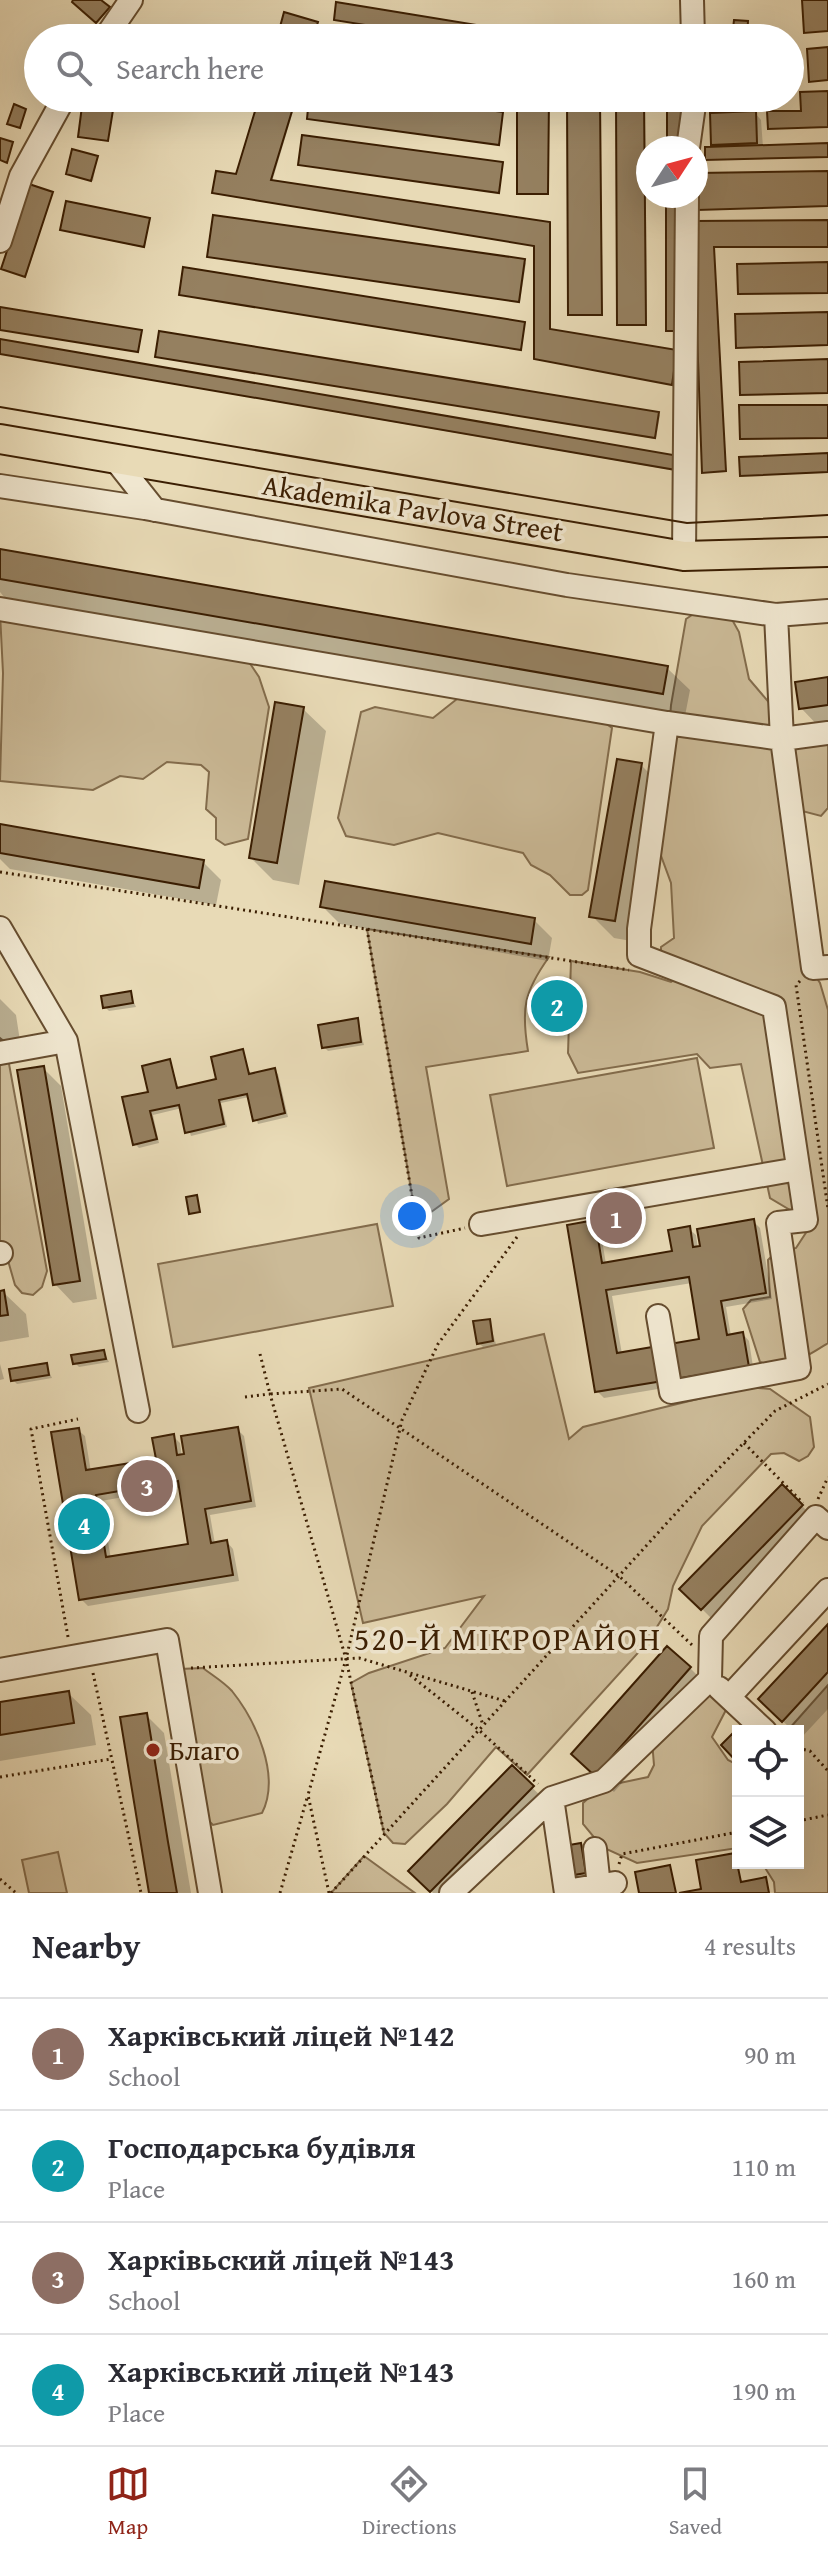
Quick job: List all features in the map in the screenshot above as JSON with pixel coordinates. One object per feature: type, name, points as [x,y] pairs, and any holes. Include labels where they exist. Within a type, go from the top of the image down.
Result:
[{"type":"main road","name":"Akademika Pavlova Street","points":[[0,439],[684,556],[828,552]]},
{"type":"street","points":[[115,24],[131,0]]},
{"type":"street","points":[[692,0],[693,24]]},
{"type":"street","points":[[0,241],[21,176],[56,112]]},
{"type":"street","points":[[690,136],[693,112]]},
{"type":"street","points":[[684,556],[687,208]]},
{"type":"street","points":[[113,457],[155,510]]},
{"type":"street","points":[[0,486],[155,510],[567,585],[776,615],[828,611]]},
{"type":"street","points":[[0,609],[667,723],[782,739],[828,733]]},
{"type":"street","points":[[776,615],[782,739],[813,968],[828,967]]},
{"type":"street","points":[[658,1316],[671,1392],[799,1368],[778,1223],[806,1220],[774,1007],[639,955],[639,929],[667,723]]},
{"type":"street","points":[[0,928],[66,1041],[138,1411]]},
{"type":"street","points":[[0,1053],[66,1041]]},
{"type":"street","points":[[481,1224],[798,1169]]},
{"type":"street","points":[[759,1725],[729,1697],[710,1671],[711,1636],[816,1517],[821,1521]]},
{"type":"street","points":[[729,1697],[828,1590]]},
{"type":"street","points":[[0,1670],[167,1640],[210,1893]]},
{"type":"street","points":[[451,1893],[552,1798],[604,1781],[710,1671]]},
{"type":"street","points":[[552,1798],[566,1892],[607,1885],[595,1849]]},
{"type":"path","points":[[0,872],[640,972]]},
{"type":"path","points":[[367,929],[419,1238],[481,1224]]},
{"type":"path","points":[[796,985],[828,1209]]},
{"type":"path","points":[[776,1019],[803,1024]]},
{"type":"path","points":[[280,1893],[346,1659],[400,1428],[438,1344],[532,1215]]},
{"type":"path","points":[[260,1354],[346,1659],[384,1833]]},
{"type":"path","points":[[330,1893],[619,1576],[775,1411],[828,1384]]},
{"type":"path","points":[[245,1397],[342,1389],[619,1576],[710,1671]]},
{"type":"path","points":[[78,1419],[31,1429],[80,1655],[112,1759],[141,1893]]},
{"type":"path","points":[[744,1443],[821,1521]]},
{"type":"path","points":[[821,1521],[828,1477]]},
{"type":"path","points":[[172,1669],[359,1658],[505,1701]]},
{"type":"path","points":[[406,1672],[479,1730],[552,1798]]},
{"type":"path","points":[[472,1692],[483,1725]]},
{"type":"path","points":[[804,1750],[810,1751],[828,1771]]},
{"type":"path","points":[[0,1777],[112,1759]]},
{"type":"path","points":[[308,1795],[330,1893]]},
{"type":"path","points":[[804,1820],[828,1815]]},
{"type":"path","points":[[622,1854],[732,1833]]},
{"type":"path","points":[[0,1879],[16,1893]]},
{"type":"shaded area","points":[[0,613],[245,656],[259,677],[269,707],[248,839],[225,845],[216,839],[216,818],[206,809],[209,772],[201,765],[167,762],[143,779],[120,776],[93,790],[0,781],[3,673]]},
{"type":"shaded area","points":[[695,613],[730,616],[739,632],[749,679],[772,706],[807,963],[820,983],[828,1010],[828,1343],[795,1362],[777,1366],[760,1362],[743,1309],[751,1300],[770,1297],[768,1260],[773,1255],[796,1248],[809,1228],[795,1213],[770,1198],[741,1064],[710,1068],[697,1054],[578,1073],[568,1053],[571,961],[640,972],[671,982],[691,969],[661,955],[661,947],[674,938],[671,883],[660,853],[671,705],[686,619]]},
{"type":"shaded area","points":[[462,695],[596,716],[612,728],[588,890],[582,895],[570,895],[550,875],[531,865],[523,853],[438,833],[394,845],[346,836],[338,818],[361,712],[375,707],[433,718]]},
{"type":"shaded area","points":[[828,738],[828,808],[821,816],[802,811],[788,750]]},
{"type":"shaded area","points":[[367,929],[549,957],[534,980],[526,1001],[528,1051],[426,1067],[449,1199],[427,1215],[415,1213]]},
{"type":"shaded area","points":[[0,1038],[5,1042],[47,1271],[42,1287],[33,1295],[22,1293],[15,1285],[3,1243],[0,1243]]},
{"type":"shaded area","points":[[697,1058],[714,1148],[507,1186],[490,1095]]},
{"type":"shaded area","points":[[377,1224],[393,1306],[173,1347],[158,1264]]},
{"type":"shaded area","points":[[544,1334],[569,1439],[583,1427],[747,1387],[770,1389],[810,1417],[814,1447],[808,1456],[799,1461],[784,1453],[771,1454],[702,1526],[673,1586],[668,1609],[647,1643],[527,1775],[496,1747],[447,1804],[405,1844],[393,1843],[384,1833],[351,1683],[369,1673],[445,1648],[484,1596],[363,1623],[309,1388]]},
{"type":"shaded area","points":[[203,1668],[232,1691],[241,1703],[263,1749],[269,1783],[262,1813],[213,1825],[207,1819],[180,1669]]},
{"type":"shaded area","points":[[828,1685],[828,1893],[775,1893],[774,1882],[766,1869],[804,1869],[804,1725],[793,1725]]},
{"type":"shaded area","points":[[711,1694],[728,1706],[712,1737],[732,1762],[732,1849],[637,1863],[602,1847],[583,1824],[583,1803],[601,1787],[648,1777],[654,1765],[652,1741],[698,1698]]},
{"type":"shaded area","points":[[58,1852],[67,1893],[29,1893],[22,1860]]},
{"type":"shaded area","points":[[364,1856],[415,1893],[331,1893]]},
{"type":"building","points":[[73,0],[101,0],[110,7],[96,23]]},
{"type":"building","points":[[802,0],[828,0],[828,31],[804,33]]},
{"type":"building","points":[[336,2],[470,24],[359,24],[334,20]]},
{"type":"building","points":[[284,12],[318,22],[317,24],[281,24]]},
{"type":"building","points":[[734,20],[748,21],[748,24],[734,24]]},
{"type":"building","points":[[828,47],[828,80],[809,82],[807,49]]},
{"type":"building","points":[[828,91],[828,127],[768,129],[767,112],[804,112],[804,92]]},
{"type":"building","points":[[14,104],[24,108],[20,128],[7,124]]},
{"type":"building","points":[[81,112],[113,112],[108,141],[78,137]]},
{"type":"building","points":[[255,112],[292,112],[271,180],[550,222],[550,329],[677,350],[672,385],[534,359],[534,246],[212,193],[216,171],[236,174]]},
{"type":"building","points":[[308,112],[503,112],[499,145],[307,119]]},
{"type":"building","points":[[517,112],[549,112],[548,194],[517,194]]},
{"type":"building","points":[[567,112],[600,112],[602,315],[568,315]]},
{"type":"building","points":[[616,112],[644,112],[644,136],[636,136],[636,208],[645,208],[646,325],[617,325]]},
{"type":"building","points":[[667,112],[685,112],[685,136],[667,136]]},
{"type":"building","points":[[756,112],[757,143],[711,145],[710,113]]},
{"type":"building","points":[[302,135],[503,162],[499,193],[298,165]]},
{"type":"building","points":[[0,138],[13,142],[7,163],[0,160]]},
{"type":"building","points":[[828,143],[828,157],[708,160],[708,147]]},
{"type":"building","points":[[72,149],[98,156],[91,181],[66,174]]},
{"type":"building","points":[[828,171],[828,206],[697,210],[708,208],[708,173]]},
{"type":"building","points":[[29,184],[53,192],[25,277],[1,269]]},
{"type":"building","points":[[66,201],[150,218],[144,247],[60,230]]},
{"type":"building","points":[[666,208],[684,208],[684,331],[666,331]]},
{"type":"building","points":[[213,215],[525,259],[519,302],[207,257]]},
{"type":"building","points":[[828,220],[828,247],[714,247],[726,471],[702,473],[693,221]]},
{"type":"building","points":[[828,262],[828,293],[738,294],[737,264]]},
{"type":"building","points":[[183,267],[525,322],[521,350],[179,295]]},
{"type":"building","points":[[0,307],[142,330],[138,352],[0,330]]},
{"type":"building","points":[[828,312],[828,345],[736,348],[735,314]]},
{"type":"building","points":[[159,331],[659,412],[655,438],[155,357]]},
{"type":"building","points":[[0,339],[679,456],[676,470],[0,354]]},
{"type":"building","points":[[828,359],[828,393],[740,395],[739,362]]},
{"type":"building","points":[[739,405],[828,405],[828,438],[740,439]]},
{"type":"building","points":[[828,453],[828,472],[740,476],[739,457]]},
{"type":"building","points":[[0,549],[668,666],[663,694],[0,579]]},
{"type":"building","points":[[828,677],[828,705],[799,709],[795,682]]},
{"type":"building","points":[[275,702],[304,707],[277,863],[249,858]]},
{"type":"building","points":[[617,759],[642,763],[615,921],[589,917]]},
{"type":"building","points":[[0,824],[204,860],[199,888],[0,853]]},
{"type":"building","points":[[325,881],[535,918],[531,944],[320,907]]},
{"type":"building","points":[[548,985],[565,985],[565,1027],[549,1027]]},
{"type":"building","points":[[131,991],[133,1003],[103,1008],[101,996]]},
{"type":"building","points":[[358,1018],[361,1042],[322,1048],[318,1025]]},
{"type":"building","points":[[243,1049],[249,1074],[275,1068],[285,1113],[253,1121],[247,1094],[219,1100],[224,1124],[185,1133],[179,1105],[150,1111],[157,1139],[133,1145],[122,1097],[148,1092],[142,1066],[170,1059],[177,1088],[216,1079],[211,1057]]},
{"type":"building","points":[[44,1066],[80,1281],[53,1285],[17,1070]]},
{"type":"building","points":[[197,1195],[200,1212],[189,1214],[186,1197]]},
{"type":"building","points":[[754,1219],[766,1293],[721,1301],[727,1335],[743,1332],[749,1367],[595,1392],[567,1225],[595,1220],[602,1263],[672,1251],[668,1230],[690,1226],[693,1247],[700,1246],[697,1229]],"holes":[[[689,1277],[699,1339],[617,1353],[606,1290]]]},
{"type":"building","points":[[4,1290],[8,1315],[0,1316],[0,1291]]},
{"type":"building","points":[[490,1319],[493,1341],[477,1344],[473,1321]]},
{"type":"building","points":[[104,1350],[106,1359],[73,1364],[71,1355]]},
{"type":"building","points":[[47,1363],[49,1375],[11,1381],[9,1369]]},
{"type":"building","points":[[238,1427],[251,1501],[205,1509],[211,1543],[227,1540],[233,1575],[79,1600],[51,1432],[79,1428],[86,1470],[156,1459],[152,1438],[174,1434],[177,1455],[184,1454],[181,1436]],"holes":[[[178,1481],[188,1544],[106,1557],[96,1495]]]},
{"type":"building","points":[[782,1484],[803,1505],[701,1610],[679,1589]]},
{"type":"building","points":[[828,1624],[828,1672],[782,1722],[758,1699]]},
{"type":"building","points":[[667,1646],[691,1667],[595,1776],[571,1754]]},
{"type":"building","points":[[69,1691],[74,1723],[0,1735],[0,1702]]},
{"type":"building","points":[[147,1713],[177,1893],[149,1893],[120,1717]]},
{"type":"building","points":[[732,1734],[732,1757],[721,1745]]},
{"type":"building","points":[[512,1765],[534,1786],[430,1892],[408,1871]]},
{"type":"building","points":[[581,1843],[586,1873],[574,1875],[569,1845]]},
{"type":"building","points":[[732,1854],[732,1869],[738,1869],[741,1882],[766,1877],[769,1893],[679,1893],[701,1889],[696,1860]]},
{"type":"building","points":[[670,1865],[676,1893],[639,1893],[635,1872]]},
{"type":"tram line","points":[[0,407],[687,523],[828,515]]},
{"type":"place","name":"Господарська будівля","points":[[557,1006]]},
{"type":"place","name":"Харківський ліцей №142","points":[[616,1218]]},
{"type":"place","name":"Харківьский ліцей №143","points":[[147,1486]]},
{"type":"place","name":"Харківський ліцей №143","points":[[84,1524]]},
{"type":"place","name":"Благо","points":[[153,1750]]},
{"type":"district","name":"520-Й МІКРОРАЙОН","points":[[508,1639]]}]
